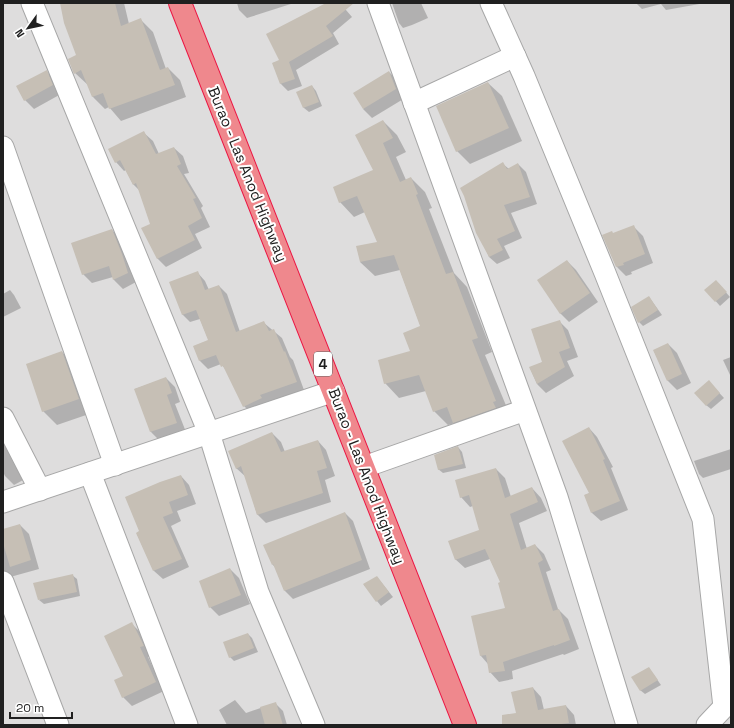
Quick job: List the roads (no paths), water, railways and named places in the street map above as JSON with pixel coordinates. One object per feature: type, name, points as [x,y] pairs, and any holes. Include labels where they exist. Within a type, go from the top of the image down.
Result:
[{"type":"highway","name":"Burao - Las Anod Highway","points":[[180,3],[465,725]]},
{"type":"street","points":[[32,3],[209,433],[258,592],[314,725]]},
{"type":"street","points":[[378,3],[556,497],[627,725]]},
{"type":"street","points":[[491,3],[515,56],[605,274],[703,519],[724,707],[707,725]]},
{"type":"street","points":[[414,103],[515,56]]},
{"type":"street","points":[[3,147],[115,465]]},
{"type":"street","points":[[3,502],[334,391]]},
{"type":"street","points":[[364,467],[525,410]]},
{"type":"street","points":[[3,418],[40,490]]},
{"type":"street","points":[[90,473],[187,725]]},
{"type":"street","points":[[3,582],[58,725]]}]
